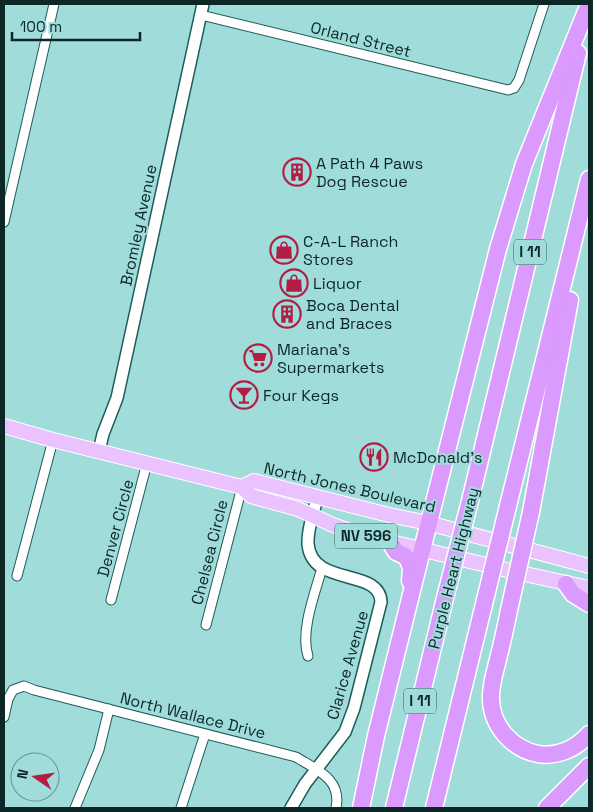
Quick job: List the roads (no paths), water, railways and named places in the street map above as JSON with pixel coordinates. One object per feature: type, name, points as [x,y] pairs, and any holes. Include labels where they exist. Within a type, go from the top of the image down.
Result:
[{"type":"highway","name":"Purple Heart Highway","points":[[394,808],[589,5]]},
{"type":"highway","points":[[361,808],[376,736],[428,523],[480,316],[507,218],[524,164],[589,5]]},
{"type":"highway","name":"I 11","points":[[434,808],[589,179]]},
{"type":"highway","points":[[589,198],[531,512],[491,695],[492,711],[500,728],[510,740],[522,748],[544,754],[570,750],[589,734]]},
{"type":"highway","points":[[390,542],[396,552],[405,556],[408,560],[412,588]]},
{"type":"highway","points":[[566,584],[573,594],[589,604]]},
{"type":"highway","points":[[547,808],[589,766]]},
{"type":"main road","name":"North Jones Boulevard","points":[[4,426],[242,487],[251,496],[294,507],[340,528],[422,550],[566,584]]},
{"type":"main road","name":"North Jones Boulevard","points":[[242,487],[254,481],[480,536],[589,566]]},
{"type":"main road","name":"NV 596","points":[[566,584],[589,588]]},
{"type":"street","points":[[4,222],[54,4]]},
{"type":"street","name":"Orland Street","points":[[202,9],[502,89],[514,88],[519,80],[544,4]]},
{"type":"street","name":"Bromley Avenue","points":[[99,451],[103,434],[117,398],[202,9]]},
{"type":"street","points":[[17,576],[53,440]]},
{"type":"street","name":"Denver Circle","points":[[111,600],[147,463]]},
{"type":"street","name":"Chelsea Circle","points":[[206,625],[242,487]]},
{"type":"street","points":[[308,656],[305,645],[305,633],[322,568],[313,558],[308,536],[318,498]]},
{"type":"street","name":"Clarice Avenue","points":[[291,808],[305,784],[345,732],[351,717],[381,602],[380,592],[371,584],[322,568]]},
{"type":"street","name":"North Wallace Drive","points":[[4,717],[8,699],[13,690],[24,686],[296,757],[332,782],[337,790],[336,808]]},
{"type":"street","points":[[75,808],[99,750],[109,709]]},
{"type":"street","points":[[181,808],[204,734]]},
{"type":"place","name":"A Path 4 Paws Dog Rescue","points":[[297,172]]},
{"type":"place","name":"C-A-L Ranch Stores","points":[[284,250]]},
{"type":"place","name":"Liquor","points":[[294,283]]},
{"type":"place","name":"Boca Dental and Braces","points":[[287,314]]},
{"type":"place","name":"Mariana's Supermarkets","points":[[258,358]]},
{"type":"place","name":"Four Kegs","points":[[244,395]]},
{"type":"place","name":"McDonald's","points":[[374,457]]}]
